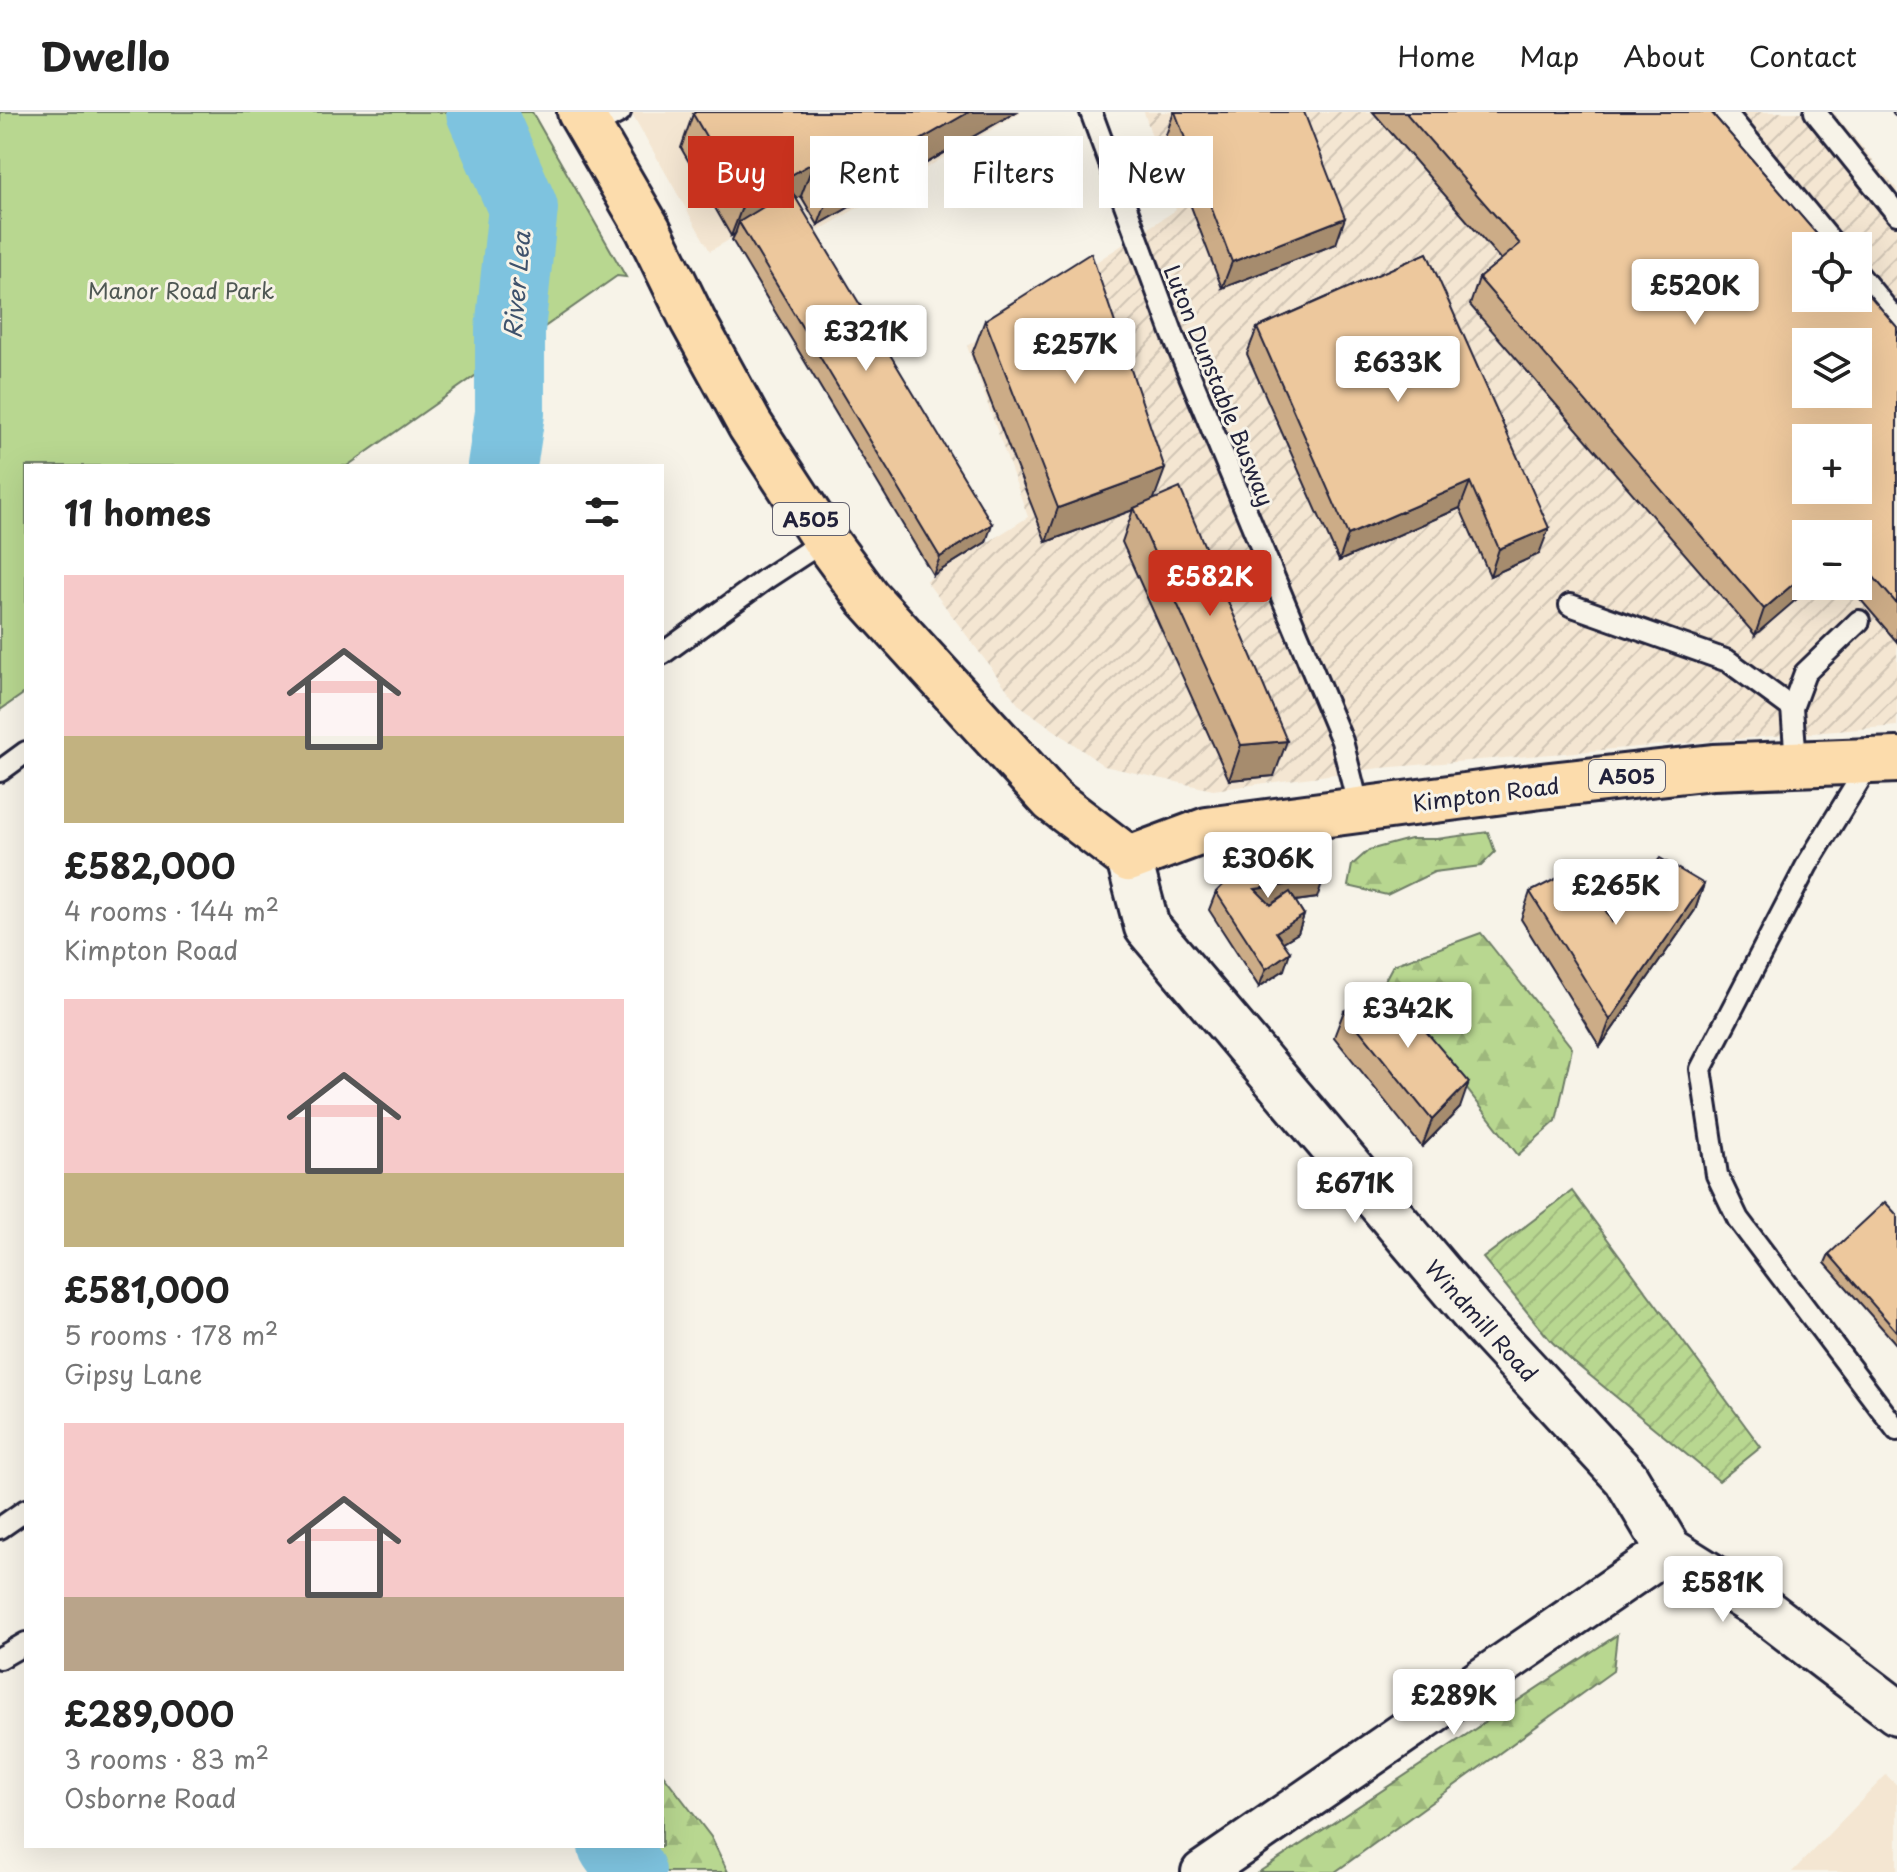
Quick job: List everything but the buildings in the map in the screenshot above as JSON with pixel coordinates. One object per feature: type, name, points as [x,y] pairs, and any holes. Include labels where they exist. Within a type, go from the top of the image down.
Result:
[{"type":"highway","name":"A505","points":[[596,117],[693,321],[750,425],[825,540],[867,597],[1052,800],[1129,859]]},
{"type":"highway","name":"Kimpton Road","points":[[1129,859],[1207,830],[1359,809],[1713,767],[1884,760]]},
{"type":"main road","name":"Windmill Road","points":[[1129,859],[1147,927],[1474,1314],[1626,1478],[1669,1550]]},
{"type":"main road","points":[[1669,1550],[1757,1605],[1897,1712]]},
{"type":"street","points":[[1202,1872],[1669,1550]]},
{"type":"lane","name":"Luton Dunstable Busway","points":[[1091,112],[1178,348],[1342,741],[1359,809]]},
{"type":"lane","points":[[1725,112],[1824,232]]},
{"type":"lane","points":[[1815,112],[1897,214]]},
{"type":"lane","points":[[1872,291],[1897,321]]},
{"type":"lane","points":[[664,653],[825,540]]},
{"type":"lane","points":[[1570,605],[1728,661],[1792,708]]},
{"type":"lane","points":[[1796,762],[1792,708],[1805,673],[1859,621]]},
{"type":"lane","points":[[0,771],[24,753]]},
{"type":"lane","points":[[1884,760],[1807,865],[1701,1069],[1717,1175],[1738,1219],[1897,1430]]},
{"type":"lane","points":[[0,1528],[24,1511]]},
{"type":"lane","points":[[0,1658],[24,1644]]},
{"type":"shaded area","points":[[631,112],[1022,112],[981,136],[944,136],[944,158],[928,167],[928,136],[810,136],[810,208],[857,208],[818,231],[799,199],[794,202],[794,136],[688,136],[688,208],[784,208],[710,251]]},
{"type":"shaded area","points":[[1144,112],[1833,112],[1897,189],[1897,726],[1380,768],[1213,790],[1104,766],[1018,704],[926,581],[1028,517],[967,346],[1175,208],[1213,208],[1213,136],[1152,136]]},
{"type":"shaded area","points":[[1886,1775],[1897,1785],[1897,1872],[1792,1872]]},
{"type":"green space","name":"Manor Road Park","points":[[0,112],[532,112],[626,277],[617,276],[350,464],[24,464],[24,693],[0,710]]},
{"type":"green space","points":[[1488,832],[1495,852],[1481,866],[1434,872],[1387,895],[1348,886],[1352,865],[1369,850],[1410,839],[1437,839]]},
{"type":"green space","points":[[1481,933],[1572,1048],[1556,1121],[1518,1155],[1384,982],[1393,965]]},
{"type":"green space","points":[[1572,1191],[1761,1447],[1719,1481],[1571,1360],[1550,1340],[1483,1258]]},
{"type":"green space","points":[[1617,1635],[1613,1671],[1335,1872],[1259,1872]]},
{"type":"green space","points":[[664,1776],[711,1837],[728,1872],[605,1872],[589,1848],[664,1848]]},
{"type":"waterway","name":"River Lea","points":[[481,112],[523,208],[510,330],[510,413],[502,464]]},
{"type":"waterway","name":"River Lea","points":[[614,1848],[631,1872]]}]
